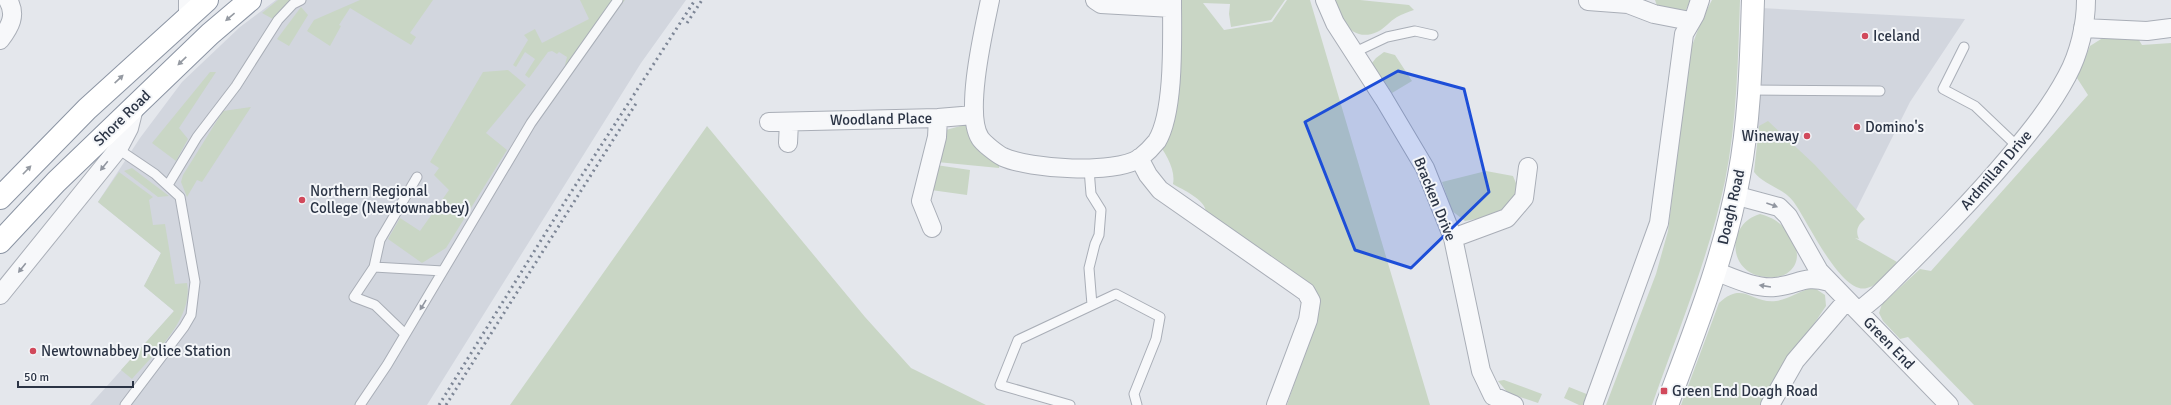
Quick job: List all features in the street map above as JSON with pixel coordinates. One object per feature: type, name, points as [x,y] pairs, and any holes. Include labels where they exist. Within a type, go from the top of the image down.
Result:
[{"type":"main road","name":"Shore Road","points":[[0,198],[87,108],[188,8],[207,0]]},
{"type":"main road","name":"Shore Road","points":[[0,242],[56,182],[210,34],[250,0]]},
{"type":"main road","name":"Doagh Road","points":[[1667,405],[1715,271],[1734,195],[1742,154],[1749,90],[1753,0]]},
{"type":"street","points":[[0,40],[12,22],[13,14],[8,0]]},
{"type":"street","points":[[990,0],[979,51],[974,115],[980,138],[1002,156],[1027,164],[1089,169],[1117,166],[1139,158],[1157,141],[1169,108],[1172,4],[1102,4],[1095,0]]},
{"type":"street","name":"Bracken Drive","points":[[1325,0],[1334,23],[1384,99],[1425,168],[1453,238],[1481,370],[1493,396],[1514,405]]},
{"type":"street","points":[[1588,0],[1628,4],[1654,14],[1690,21]]},
{"type":"street","points":[[1593,405],[1659,223],[1684,34],[1690,21],[1695,15],[1700,0]]},
{"type":"street","name":"Ardmillan Drive","points":[[1770,405],[1795,361],[1853,306],[1877,296],[1985,185],[2045,113],[2068,75],[2078,51],[2083,28],[2086,0]]},
{"type":"street","points":[[2083,28],[2147,31],[2171,28]]},
{"type":"street","points":[[0,295],[118,149],[129,128],[134,108]]},
{"type":"street","name":"Woodland Place","points":[[769,122],[938,118],[974,115]]},
{"type":"street","points":[[932,228],[921,201],[937,137],[938,118]]},
{"type":"street","points":[[788,143],[789,122]]},
{"type":"street","points":[[1139,158],[1148,175],[1160,190],[1306,292],[1311,301],[1308,320],[1276,405]]},
{"type":"street","points":[[1453,238],[1507,218],[1524,198],[1528,167]]},
{"type":"street","name":"Green End","points":[[1734,195],[1779,207],[1788,216],[1819,270],[1829,282],[1949,405]]},
{"type":"street","points":[[1788,284],[1798,275],[1803,266],[1806,249]]},
{"type":"street","points":[[1715,271],[1759,285],[1774,287],[1803,279],[1816,278],[1829,282]]},
{"type":"lane","points":[[168,185],[197,137],[236,86],[278,20],[293,4],[301,0]]},
{"type":"lane","points":[[360,405],[405,334],[531,124],[618,0]]},
{"type":"lane","points":[[1353,53],[1387,37],[1415,31],[1433,35]]},
{"type":"lane","points":[[1964,47],[1943,89],[1975,106],[2018,147]]},
{"type":"lane","points":[[1749,90],[1880,91]]},
{"type":"lane","points":[[118,149],[168,185],[180,197],[195,282],[191,314],[184,327],[125,405]]},
{"type":"lane","points":[[1089,169],[1091,194],[1101,210],[1099,235],[1095,244],[1089,268],[1092,305]]},
{"type":"lane","points":[[405,334],[375,305],[354,297],[374,267],[380,240],[417,177]]},
{"type":"lane","points":[[374,267],[443,271]]},
{"type":"lane","points":[[1070,405],[1000,385],[1018,340],[1116,294],[1160,317],[1156,339],[1134,394],[1137,405]]},
{"type":"highlighted area","points":[[1398,71],[1464,89],[1489,192],[1411,268],[1355,250],[1305,122]]},
{"type":"shaded area","points":[[276,0],[686,0],[641,63],[427,405],[90,405],[174,311],[144,286],[161,253],[98,202],[140,138],[182,82],[240,27]]},
{"type":"shaded area","points":[[1761,8],[1965,19],[1910,102],[1856,210],[1752,138]]},
{"type":"green space","points":[[278,0],[294,0],[273,19],[262,13]]},
{"type":"green space","points":[[360,0],[433,0],[410,33],[416,37],[411,45],[350,8],[339,25],[341,26],[330,46],[307,31],[314,20]]},
{"type":"green space","points":[[580,0],[625,0],[569,70],[565,65],[567,57],[559,52],[557,54],[552,51],[548,52],[529,78],[525,75],[535,59],[525,52],[516,67],[513,65],[528,40],[524,35],[535,29],[542,43],[589,19]]},
{"type":"green space","points":[[1176,0],[1285,0],[1271,20],[1231,27],[1229,14],[1230,4],[1203,3],[1224,30],[1272,22],[1287,0],[1310,0],[1430,405],[1287,405],[1318,314],[1206,212],[1205,207],[1198,199],[1173,184],[1174,178],[1171,167],[1157,141]]},
{"type":"green space","points":[[1335,0],[1360,0],[1409,5],[1414,10],[1397,17],[1382,29],[1368,35],[1354,32],[1348,28],[1340,15]]},
{"type":"green space","points":[[1655,0],[1694,0],[1686,10],[1663,9],[1657,6]]},
{"type":"green space","points":[[1712,0],[1740,0],[1738,68],[1732,136],[1725,181],[1718,209],[1702,266],[1652,405],[1606,405],[1656,274],[1668,231],[1690,51],[1702,19]]},
{"type":"green space","points":[[301,7],[308,15],[289,46],[277,39]]},
{"type":"green space","points":[[2109,34],[2137,37],[2142,45],[2171,43],[2171,405],[1974,405],[1908,337],[1900,339],[1883,321],[1879,313],[1882,304],[1920,269],[1931,271],[2088,95],[2077,78],[2090,46]]},
{"type":"green space","points":[[1384,52],[1395,55],[1412,81],[1392,93],[1372,63]]},
{"type":"green space","points":[[508,70],[526,85],[486,133],[507,150],[446,248],[422,263],[388,239],[400,218],[420,231],[449,190],[434,175],[439,168],[430,162],[483,72]]},
{"type":"green space","points":[[210,72],[216,72],[179,128],[188,139],[176,161],[152,143]]},
{"type":"green space","points":[[251,107],[202,182],[197,180],[187,197],[181,182],[183,175],[223,111]]},
{"type":"green space","points":[[1768,121],[1815,165],[1865,219],[1858,228],[1857,233],[1859,239],[1855,238],[1897,262],[1876,284],[1867,288],[1857,287],[1846,280],[1836,269],[1793,201],[1754,172],[1759,126]]},
{"type":"green space","points":[[964,125],[968,127],[999,164],[999,168],[937,162],[946,130]]},
{"type":"green space","points":[[707,126],[865,317],[911,368],[986,405],[510,405]]},
{"type":"green space","points":[[936,165],[970,170],[967,195],[931,190]]},
{"type":"green space","points":[[132,168],[169,196],[158,197],[124,171]]},
{"type":"green space","points":[[1486,171],[1513,176],[1518,188],[1513,204],[1487,217],[1465,221],[1452,211],[1442,182]]},
{"type":"green space","points":[[119,172],[153,197],[149,200],[153,225],[165,224],[175,284],[187,283],[188,296],[178,322],[170,335],[132,379],[121,370],[174,311],[144,286],[161,253],[98,202]]},
{"type":"green space","points":[[1760,214],[1768,216],[1779,223],[1789,234],[1796,248],[1796,262],[1792,269],[1782,276],[1770,277],[1754,274],[1745,268],[1738,259],[1736,238],[1741,228],[1749,220]]},
{"type":"green space","points":[[1813,287],[1825,295],[1826,306],[1791,358],[1765,405],[1681,405],[1719,303],[1727,296],[1735,293],[1748,294],[1768,301],[1776,301],[1785,299]]},
{"type":"green space","points":[[1504,380],[1542,394],[1538,403],[1508,393],[1498,381]]},
{"type":"green space","points":[[1569,387],[1589,395],[1589,405],[1579,405],[1564,398]]},
{"type":"railway","points":[[439,405],[566,200],[695,0]]},
{"type":"railway","points":[[687,23],[702,0]]},
{"type":"railway","points":[[446,405],[637,102]]},
{"type":"place","name":"Iceland","points":[[1865,36]]},
{"type":"place","name":"Domino's","points":[[1857,127]]},
{"type":"place","name":"Wineway","points":[[1807,136]]},
{"type":"place","name":"Northern Regional College (Newtownabbey)","points":[[302,200]]},
{"type":"place","name":"Newtownabbey Police Station","points":[[33,351]]},
{"type":"place","name":"Green End Doagh Road","points":[[1664,391]]}]
